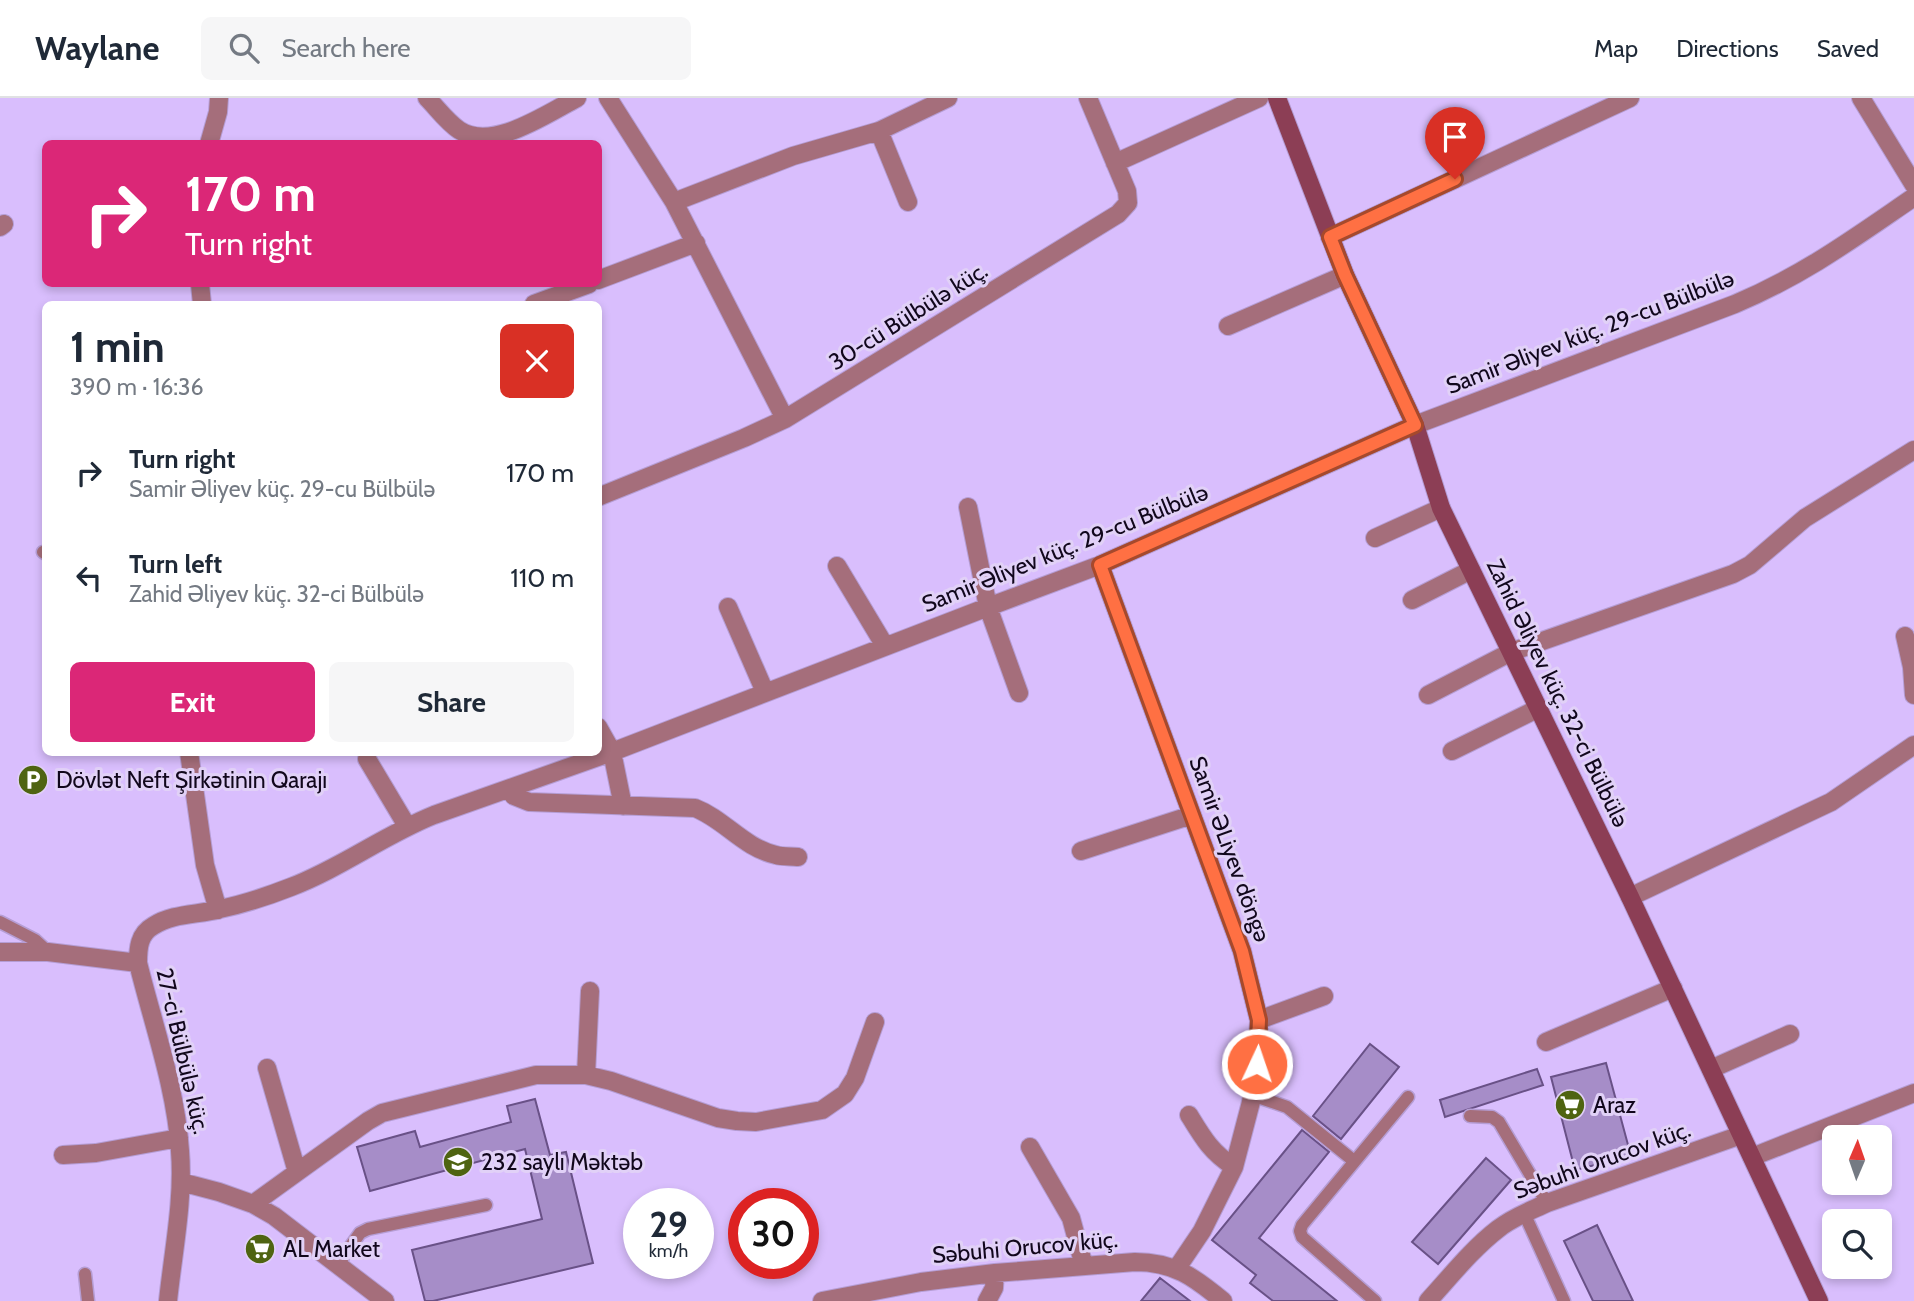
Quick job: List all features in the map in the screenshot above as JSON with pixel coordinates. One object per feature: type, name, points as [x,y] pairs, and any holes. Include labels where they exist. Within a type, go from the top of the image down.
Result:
[{"type":"street","points":[[210,140],[219,98]]},
{"type":"street","points":[[427,98],[460,131],[482,137],[504,135],[577,98]]},
{"type":"street","points":[[608,98],[674,202],[786,419]]},
{"type":"street","points":[[674,202],[793,156],[879,131],[948,98]]},
{"type":"street","name":"30-cü Bülbülə küç.","points":[[602,495],[786,419],[1118,214],[1128,203],[1127,191],[1088,98]]},
{"type":"street","points":[[1115,163],[1259,98]]},
{"type":"street","name":"Zahid Əliyev küç. 32-ci Bülbülə","points":[[1277,98],[1345,275],[1415,425],[1441,508],[1630,897],[1819,1301]]},
{"type":"street","points":[[1330,237],[1630,98]]},
{"type":"street","points":[[1861,98],[1914,185]]},
{"type":"street","points":[[879,131],[908,202]]},
{"type":"street","name":"Samir Əliyev küç. 29-cu Bülbülə","points":[[602,756],[1100,565],[1415,425],[1776,286],[1820,261],[1914,197]]},
{"type":"street","points":[[602,278],[696,243]]},
{"type":"street","points":[[1228,326],[1345,275]]},
{"type":"street","points":[[542,301],[581,287]]},
{"type":"street","points":[[1428,695],[1511,652],[1733,574],[1750,565],[1805,518],[1914,450]]},
{"type":"street","points":[[968,507],[988,607],[1019,693]]},
{"type":"street","points":[[1375,538],[1441,508]]},
{"type":"street","name":"Samir ƏLiyev döngə","points":[[1100,565],[1242,951],[1259,1020],[1252,1095],[1234,1167],[1202,1231],[1177,1268]]},
{"type":"street","points":[[837,566],[884,646]]},
{"type":"street","points":[[1412,600],[1471,570]]},
{"type":"street","points":[[728,607],[765,692]]},
{"type":"street","points":[[1905,636],[1912,667],[1914,695]]},
{"type":"street","points":[[1452,751],[1539,708]]},
{"type":"street","points":[[602,734],[612,752],[623,806]]},
{"type":"street","points":[[1630,897],[1830,802],[1914,745]]},
{"type":"street","points":[[190,756],[205,865],[218,910]]},
{"type":"street","name":"Samir Əliyev küç. 29-cu Bülbülə","points":[[218,910],[261,898],[332,869],[407,826],[601,756]]},
{"type":"street","points":[[367,760],[407,826]]},
{"type":"street","points":[[515,788],[514,796],[530,802],[695,808],[711,814],[744,841],[775,855],[798,857]]},
{"type":"street","points":[[1081,850],[1192,814]]},
{"type":"street","name":"27-ci Bülbülə küç.","points":[[168,1301],[181,1182],[179,1138],[173,1103],[138,963],[138,949],[142,936],[150,928],[174,917],[218,910]]},
{"type":"street","points":[[0,952],[48,952],[138,963]]},
{"type":"street","points":[[1546,1042],[1673,988]]},
{"type":"street","points":[[586,1075],[590,990]]},
{"type":"street","points":[[1259,1020],[1324,996]]},
{"type":"street","points":[[253,1204],[382,1113],[536,1075],[586,1075],[718,1118],[737,1121],[756,1122],[822,1110],[845,1094],[855,1078],[875,1022]]},
{"type":"street","points":[[1711,1069],[1790,1034]]},
{"type":"street","points":[[267,1068],[297,1172]]},
{"type":"street","points":[[1752,1157],[1914,1093]]},
{"type":"street","points":[[1189,1115],[1207,1145],[1234,1167]]},
{"type":"street","name":"Səbuhi Orucov küç.","points":[[1428,1301],[1497,1229],[1524,1213],[1741,1135]]},
{"type":"street","points":[[63,1155],[96,1153],[179,1138]]},
{"type":"street","points":[[1030,1147],[1071,1218],[1084,1266]]},
{"type":"street","points":[[181,1182],[253,1204],[274,1216],[384,1301]]},
{"type":"street","name":"Səbuhi Orucov küç.","points":[[822,1301],[921,1282],[995,1273],[1151,1262],[1177,1268],[1223,1301]]},
{"type":"street","points":[[988,1301],[994,1288],[995,1273]]},
{"type":"lane","points":[[0,922],[35,940],[48,952]]},
{"type":"lane","points":[[1252,1095],[1287,1107],[1354,1161]]},
{"type":"lane","points":[[1375,1301],[1302,1237],[1300,1231],[1302,1225],[1408,1097]]},
{"type":"lane","points":[[1470,1116],[1492,1117],[1499,1122],[1547,1203]]},
{"type":"lane","points":[[338,1264],[360,1233],[368,1228],[486,1205]]},
{"type":"lane","points":[[1524,1213],[1564,1301]]},
{"type":"lane","points":[[85,1274],[88,1301]]},
{"type":"building","points":[[1370,1044],[1399,1067],[1341,1139],[1313,1116]]},
{"type":"building","points":[[1606,1063],[1631,1156],[1575,1170],[1551,1077]]},
{"type":"building","points":[[1537,1069],[1543,1085],[1445,1117],[1440,1100]]},
{"type":"building","points":[[535,1099],[550,1155],[566,1152],[593,1263],[425,1301],[412,1250],[542,1219],[525,1149],[370,1191],[357,1147],[415,1131],[420,1147],[511,1122],[507,1106]]},
{"type":"building","points":[[1302,1130],[1329,1152],[1259,1238],[1337,1301],[1273,1301],[1250,1283],[1256,1275],[1212,1240]]},
{"type":"building","points":[[1486,1158],[1511,1180],[1438,1264],[1412,1242]]},
{"type":"building","points":[[1597,1225],[1633,1301],[1593,1301],[1564,1241]]},
{"type":"building","points":[[1160,1278],[1190,1301],[1141,1301]]},
{"type":"place","name":"Dövlət Neft Şirkətinin Qarajı","points":[[33,780]]},
{"type":"place","name":"Araz","points":[[1570,1105]]},
{"type":"place","name":"232 saylı Məktəb","points":[[458,1162]]},
{"type":"place","name":"AL Market","points":[[260,1249]]},
{"type":"route","points":[[1257,1064],[1259,1020],[1242,951],[1100,565],[1415,425],[1330,237],[1455,179]]}]
